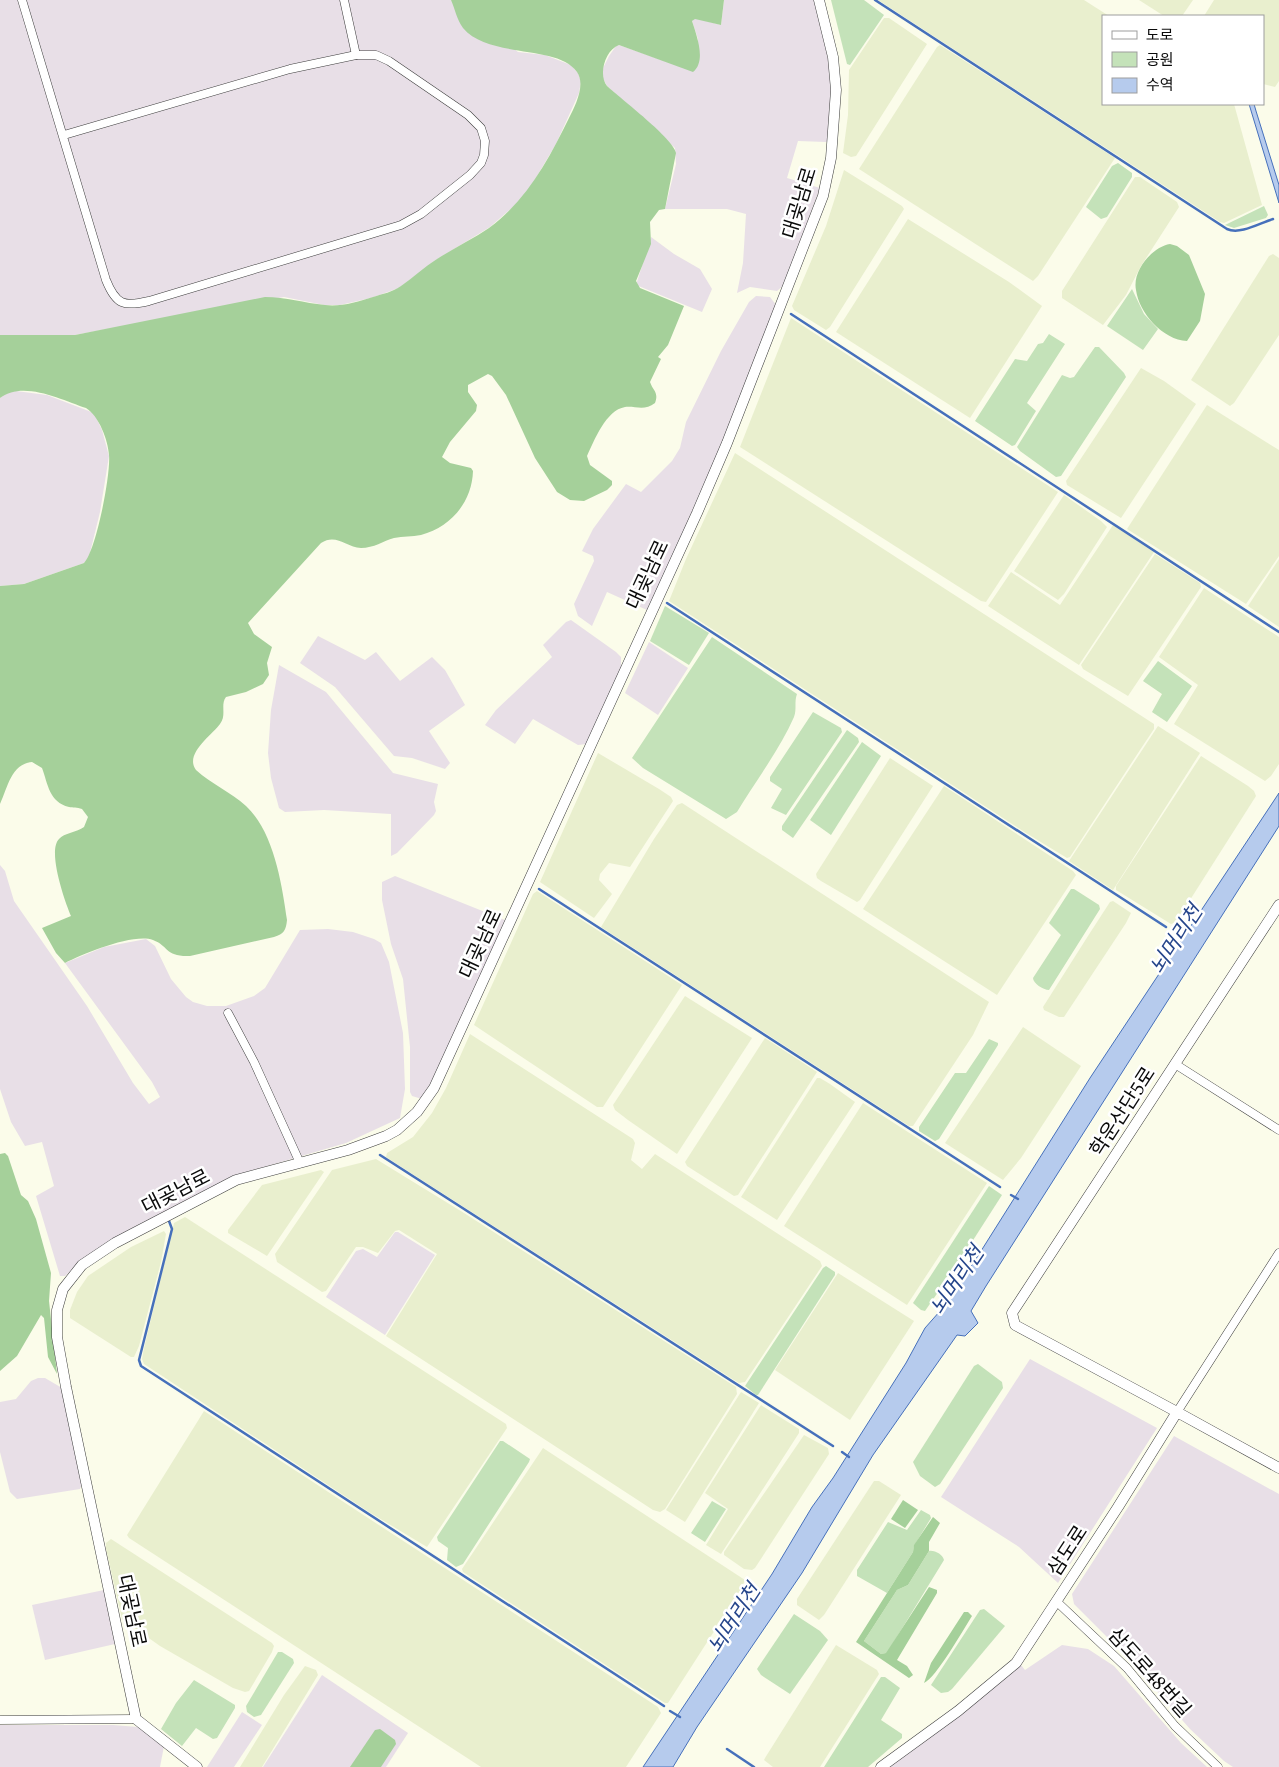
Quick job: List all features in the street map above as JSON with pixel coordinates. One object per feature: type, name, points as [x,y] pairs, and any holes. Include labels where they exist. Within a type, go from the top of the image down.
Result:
[{"type":"street","points":[[22,0],[110,290],[124,304],[129,305],[149,300],[407,223],[477,169],[484,155],[485,141],[477,122],[384,58],[376,55],[356,55],[268,74],[64,135]]},
{"type":"street","points":[[344,0],[356,55]]},
{"type":"street","name":"대곶남로","points":[[136,1719],[66,1387],[57,1337],[59,1298],[70,1278],[82,1265],[115,1243],[236,1180],[362,1146],[386,1136],[417,1112],[434,1088],[697,513],[731,434],[823,196],[831,158],[836,90],[833,58],[819,0]]},
{"type":"street","name":"학운산단5로","points":[[1177,1412],[1016,1325],[1012,1313],[1279,906]]},
{"type":"street","points":[[228,1012],[254,1062],[300,1163]]},
{"type":"street","points":[[1175,1064],[1279,1130]]},
{"type":"street","points":[[1279,1253],[1177,1412],[1279,1468]]},
{"type":"street","name":"삼도로","points":[[881,1767],[958,1711],[1016,1663],[1177,1412]]},
{"type":"street","name":"삼도로48번길","points":[[1056,1600],[1127,1668],[1175,1726],[1218,1767]]},
{"type":"street","points":[[0,1720],[136,1719],[197,1767]]},
{"type":"shaded area","points":[[0,0],[451,0],[518,52],[545,55],[571,65],[578,73],[581,81],[579,93],[556,144],[530,188],[513,207],[490,227],[436,260],[399,288],[371,298],[340,305],[324,305],[284,297],[75,335],[0,335]]},
{"type":"shaded area","points":[[724,0],[815,0],[826,37],[832,88],[829,139],[826,142],[798,141],[787,178],[820,188],[784,285],[777,291],[750,287],[737,293],[743,263],[746,214],[727,209],[665,209],[676,164],[675,148],[607,86],[602,77],[603,68],[609,56],[616,46],[619,45],[693,71],[698,39],[692,21],[695,18],[721,25]]},
{"type":"shaded area","points":[[651,237],[674,254],[700,269],[712,289],[702,312],[636,285]]},
{"type":"shaded area","points":[[756,296],[770,297],[776,305],[728,431],[690,520],[647,610],[607,592],[592,626],[578,616],[574,604],[594,561],[593,556],[582,551],[593,529],[626,484],[641,492],[672,461],[680,448],[686,422],[721,351],[749,302]]},
{"type":"shaded area","points":[[16,391],[47,395],[94,413],[102,430],[109,456],[100,512],[89,557],[84,563],[24,584],[0,586],[0,398],[7,392]]},
{"type":"shaded area","points":[[571,620],[621,657],[621,668],[587,744],[578,745],[533,719],[515,744],[485,725],[496,710],[552,657],[543,645],[566,622]]},
{"type":"shaded area","points":[[318,636],[365,660],[376,652],[400,681],[432,657],[445,670],[465,705],[429,731],[450,763],[445,769],[412,758],[394,756],[335,687],[300,663]]},
{"type":"shaded area","points":[[649,642],[688,668],[658,715],[625,693]]},
{"type":"shaded area","points":[[279,665],[326,692],[393,773],[438,784],[434,802],[436,811],[434,815],[397,853],[391,856],[391,814],[324,810],[285,812],[279,808],[271,778],[268,753],[271,710]]},
{"type":"shaded area","points":[[0,865],[5,871],[14,901],[87,1006],[133,1083],[149,1104],[160,1097],[152,1082],[65,963],[104,947],[146,939],[155,946],[171,979],[186,997],[193,1002],[207,1006],[226,1006],[254,996],[265,988],[300,930],[328,929],[353,932],[381,943],[389,962],[403,1033],[405,1089],[400,1118],[346,1143],[247,1172],[117,1237],[82,1261],[65,1276],[60,1276],[36,1196],[54,1186],[42,1142],[25,1146],[11,1122],[0,1089]]},
{"type":"shaded area","points":[[395,876],[505,920],[437,1075],[422,1099],[412,1096],[410,1092],[410,1047],[403,979],[391,944],[382,900],[382,882]]},
{"type":"shaded area","points":[[395,1232],[435,1255],[385,1335],[326,1297],[356,1251],[363,1249],[377,1257]]},
{"type":"shaded area","points":[[1030,1359],[1157,1428],[1058,1583],[1019,1547],[941,1497]]},
{"type":"shaded area","points":[[45,1378],[62,1388],[82,1483],[80,1489],[17,1499],[10,1492],[0,1452],[0,1402],[16,1399],[31,1381]]},
{"type":"shaded area","points":[[1174,1436],[1279,1494],[1279,1767],[1233,1767],[1224,1761],[1190,1729],[1126,1656],[1074,1604],[1072,1594]]},
{"type":"shaded area","points":[[104,1590],[115,1644],[45,1660],[32,1605]]},
{"type":"shaded area","points":[[1062,1645],[1088,1649],[1114,1666],[1181,1743],[1207,1767],[885,1767],[967,1709],[1021,1665],[1025,1670]]},
{"type":"shaded area","points":[[322,1675],[408,1733],[386,1767],[263,1767]]},
{"type":"shaded area","points":[[242,1712],[262,1725],[234,1767],[207,1767]]},
{"type":"shaded area","points":[[0,1725],[113,1725],[138,1727],[164,1746],[160,1767],[0,1767]]},
{"type":"green space","points":[[451,0],[724,0],[721,25],[695,19],[692,21],[700,54],[697,67],[693,72],[619,45],[610,52],[604,63],[603,76],[607,86],[657,129],[676,153],[665,209],[659,210],[650,222],[651,244],[636,281],[640,288],[684,306],[668,345],[658,357],[661,359],[650,382],[656,394],[655,403],[644,408],[625,407],[618,409],[606,420],[587,456],[590,465],[612,481],[612,485],[607,490],[584,501],[570,500],[557,492],[535,458],[506,395],[492,376],[488,374],[468,385],[468,392],[477,405],[476,411],[450,442],[442,457],[450,463],[471,468],[473,471],[469,493],[458,512],[442,526],[432,531],[418,536],[394,538],[370,547],[356,547],[331,539],[321,543],[248,623],[254,634],[272,647],[267,663],[269,675],[263,684],[246,692],[226,697],[222,721],[196,751],[193,764],[196,770],[246,806],[264,830],[279,875],[287,920],[284,931],[274,937],[190,956],[176,955],[153,940],[133,939],[108,946],[65,963],[56,953],[42,928],[71,916],[58,877],[55,854],[56,845],[61,837],[84,827],[88,817],[82,809],[62,805],[57,801],[50,792],[42,768],[32,762],[19,767],[11,777],[0,804],[0,586],[24,584],[84,563],[89,556],[102,512],[108,478],[109,455],[107,442],[99,422],[86,408],[43,393],[31,391],[9,393],[0,398],[0,335],[75,335],[265,297],[325,305],[349,304],[398,288],[432,262],[489,228],[515,205],[545,163],[577,102],[580,89],[579,77],[577,72],[568,63],[555,58],[489,44],[475,38],[461,25]]},
{"type":"green space","points":[[831,0],[864,0],[884,15],[850,65],[847,64]]},
{"type":"green space","points":[[878,0],[1084,0],[1107,15],[1102,15],[1102,105],[1234,105],[1262,205],[1224,223]]},
{"type":"green space","points":[[1139,0],[1193,0],[1183,15],[1162,15]]},
{"type":"green space","points":[[1214,0],[1279,0],[1279,81],[1275,87],[1264,84],[1264,15],[1205,15]]},
{"type":"green space","points":[[884,18],[889,18],[927,44],[856,156],[851,157],[843,153],[848,115],[849,70]]},
{"type":"green space","points":[[940,45],[1115,158],[1033,281],[859,169]]},
{"type":"green space","points":[[1118,163],[1132,173],[1132,177],[1107,217],[1101,219],[1086,207],[1112,166]]},
{"type":"green space","points":[[844,170],[904,209],[830,327],[826,330],[794,310],[792,306],[826,226]]},
{"type":"green space","points":[[1135,177],[1140,177],[1177,202],[1179,207],[1141,266],[1126,295],[1103,325],[1062,298],[1062,291]]},
{"type":"green space","points":[[1264,206],[1268,215],[1266,218],[1234,228],[1225,225]]},
{"type":"green space","points":[[908,219],[1009,282],[1042,306],[970,418],[836,332]]},
{"type":"green space","points":[[1170,244],[1177,246],[1189,255],[1205,294],[1200,321],[1187,341],[1169,336],[1154,324],[1142,308],[1136,290],[1137,275],[1145,261],[1157,250]]},
{"type":"green space","points":[[1273,254],[1279,258],[1279,335],[1234,403],[1230,406],[1191,380],[1269,256]]},
{"type":"green space","points":[[1132,289],[1144,314],[1158,329],[1143,350],[1107,326]]},
{"type":"green space","points":[[791,318],[1058,492],[986,602],[981,601],[740,447]]},
{"type":"green space","points":[[1049,334],[1065,344],[1027,403],[1036,411],[1015,445],[1012,446],[975,421],[1015,359],[1027,361],[1038,344],[1043,343]]},
{"type":"green space","points":[[1095,347],[1099,347],[1126,377],[1061,476],[1056,477],[1017,447],[1062,375],[1070,378],[1074,377]]},
{"type":"green space","points":[[1141,368],[1164,381],[1196,404],[1121,518],[1067,485],[1066,481]]},
{"type":"green space","points":[[1207,405],[1279,450],[1279,556],[1246,604],[1127,529]]},
{"type":"green space","points":[[735,453],[1154,724],[1154,729],[1070,857],[1067,858],[1026,833],[669,601],[686,559]]},
{"type":"green space","points":[[1064,495],[1107,527],[1064,594],[1058,600],[1014,571]]},
{"type":"green space","points":[[1113,525],[1154,552],[1079,665],[988,606],[1011,572],[1060,605]]},
{"type":"green space","points":[[1155,554],[1200,583],[1201,587],[1128,696],[1083,669],[1081,665]]},
{"type":"green space","points":[[1279,559],[1279,627],[1248,606]]},
{"type":"green space","points":[[1204,588],[1279,637],[1279,764],[1265,781],[1174,724],[1198,685],[1159,657]]},
{"type":"green space","points":[[665,606],[709,633],[689,665],[650,641]]},
{"type":"green space","points":[[712,637],[797,694],[794,717],[782,741],[737,812],[726,819],[643,768],[632,758]]},
{"type":"green space","points":[[1158,661],[1192,686],[1167,722],[1152,712],[1162,694],[1143,681]]},
{"type":"green space","points":[[813,712],[841,728],[842,732],[786,815],[771,808],[782,789],[770,781],[770,777]]},
{"type":"green space","points":[[1158,726],[1200,753],[1113,890],[1069,861]]},
{"type":"green space","points":[[847,730],[858,738],[859,742],[793,838],[782,830],[782,826]]},
{"type":"green space","points":[[862,742],[881,756],[831,835],[810,820]]},
{"type":"green space","points":[[598,753],[659,789],[671,797],[673,801],[630,867],[609,863],[600,874],[599,880],[612,894],[594,918],[540,882]]},
{"type":"green space","points":[[1201,756],[1248,786],[1254,791],[1256,796],[1176,922],[1171,924],[1116,890],[1116,886]]},
{"type":"green space","points":[[890,758],[933,786],[857,902],[821,881],[817,878],[816,874]]},
{"type":"green space","points":[[944,786],[1073,871],[1076,875],[997,995],[863,909]]},
{"type":"green space","points":[[682,803],[989,1002],[973,1035],[913,1126],[909,1126],[601,927],[654,839],[677,805]]},
{"type":"green space","points":[[1071,889],[1099,905],[1100,909],[1049,990],[1047,990],[1036,984],[1033,978],[1061,935],[1049,923]]},
{"type":"green space","points":[[537,891],[682,985],[603,1107],[597,1107],[474,1025],[533,894]]},
{"type":"green space","points":[[1113,901],[1131,913],[1126,923],[1064,1017],[1059,1017],[1044,1010],[1043,1007],[1110,902]]},
{"type":"green space","points":[[685,996],[752,1038],[677,1154],[628,1120],[615,1110],[613,1105]]},
{"type":"green space","points":[[1023,1027],[1081,1066],[1021,1158],[1003,1180],[945,1143]]},
{"type":"green space","points":[[470,1034],[633,1139],[635,1143],[631,1160],[642,1169],[655,1154],[820,1261],[822,1266],[745,1382],[739,1383],[734,1380],[386,1157],[387,1153],[413,1137],[432,1113],[446,1088]]},
{"type":"green space","points":[[765,1038],[817,1072],[738,1195],[734,1196],[687,1166],[685,1162]]},
{"type":"green space","points":[[989,1039],[998,1043],[998,1045],[939,1139],[935,1141],[919,1131],[919,1127],[955,1073],[966,1073]]},
{"type":"green space","points":[[817,1078],[830,1084],[855,1102],[777,1220],[741,1197]]},
{"type":"green space","points":[[863,1103],[987,1183],[907,1305],[784,1226]]},
{"type":"green space","points":[[5,1153],[8,1156],[21,1195],[28,1201],[36,1219],[51,1273],[49,1301],[57,1374],[48,1357],[44,1318],[41,1315],[17,1356],[0,1371],[0,1154]]},
{"type":"green space","points":[[376,1159],[736,1387],[737,1394],[665,1509],[660,1512],[653,1510],[386,1336],[437,1254],[399,1230],[395,1231],[378,1253],[363,1247],[356,1247],[326,1291],[322,1292],[277,1262],[275,1254],[332,1170]]},
{"type":"green space","points":[[321,1170],[324,1172],[267,1256],[228,1233],[228,1230],[262,1185]]},
{"type":"green space","points":[[989,1186],[1002,1195],[925,1311],[921,1310],[913,1303]]},
{"type":"green space","points":[[185,1217],[506,1424],[507,1428],[427,1547],[369,1512],[144,1364],[142,1359],[144,1348],[174,1223]]},
{"type":"green space","points":[[164,1231],[166,1234],[161,1262],[139,1346],[134,1357],[131,1357],[70,1318],[70,1310],[77,1292],[88,1276],[131,1247]]},
{"type":"green space","points":[[826,1266],[835,1272],[835,1275],[758,1395],[756,1395],[745,1386]]},
{"type":"green space","points":[[838,1273],[914,1321],[850,1420],[775,1370]]},
{"type":"green space","points":[[978,1364],[1002,1382],[1003,1388],[940,1484],[935,1487],[920,1476],[913,1462],[974,1366]]},
{"type":"green space","points":[[741,1392],[759,1403],[685,1522],[666,1510]]},
{"type":"green space","points":[[761,1405],[799,1429],[799,1433],[721,1554],[706,1545],[728,1509],[705,1493]]},
{"type":"green space","points":[[204,1411],[658,1707],[661,1713],[626,1767],[481,1767],[129,1538],[127,1535]]},
{"type":"green space","points":[[804,1435],[828,1448],[829,1454],[755,1568],[752,1570],[744,1569],[724,1555],[724,1552]]},
{"type":"green space","points":[[500,1441],[503,1441],[530,1459],[529,1462],[463,1564],[456,1567],[447,1560],[448,1548],[438,1541],[437,1537]]},
{"type":"green space","points":[[543,1448],[745,1580],[740,1591],[668,1703],[665,1703],[618,1673],[463,1572],[462,1569]]},
{"type":"green space","points":[[874,1481],[879,1481],[901,1495],[819,1620],[797,1605],[797,1599]]},
{"type":"green space","points":[[903,1500],[918,1510],[905,1528],[891,1519]]},
{"type":"green space","points":[[712,1501],[726,1509],[705,1542],[691,1533]]},
{"type":"green space","points":[[921,1510],[930,1515],[931,1518],[914,1546],[913,1552],[887,1593],[857,1576],[857,1570],[888,1522],[907,1530]]},
{"type":"green space","points":[[933,1517],[940,1523],[929,1542],[929,1551],[908,1585],[897,1590],[864,1641],[881,1654],[886,1653],[929,1587],[937,1590],[897,1660],[907,1666],[913,1675],[909,1678],[856,1642]]},
{"type":"green space","points":[[111,1539],[272,1643],[274,1646],[272,1652],[249,1691],[245,1692],[233,1688],[160,1646],[122,1619],[106,1549],[106,1543]]},
{"type":"green space","points":[[929,1551],[938,1553],[944,1560],[887,1653],[881,1654],[864,1641],[897,1590],[908,1585]]},
{"type":"green space","points":[[984,1609],[1005,1626],[952,1689],[941,1693],[931,1685],[980,1610]]},
{"type":"green space","points":[[964,1612],[968,1612],[972,1616],[942,1663],[924,1683],[931,1663]]},
{"type":"green space","points":[[794,1614],[820,1631],[828,1640],[790,1694],[761,1675],[757,1669]]},
{"type":"green space","points":[[836,1645],[877,1670],[879,1674],[820,1767],[773,1767],[764,1760],[765,1758]]},
{"type":"green space","points":[[278,1652],[282,1652],[293,1659],[294,1663],[261,1715],[254,1717],[247,1712],[246,1706]]},
{"type":"green space","points":[[305,1666],[316,1670],[318,1675],[262,1767],[240,1767],[284,1695]]},
{"type":"green space","points":[[881,1677],[885,1677],[900,1688],[881,1720],[902,1734],[902,1738],[868,1767],[824,1767]]},
{"type":"green space","points":[[194,1680],[235,1705],[235,1708],[217,1738],[213,1739],[196,1728],[182,1746],[161,1729],[176,1703]]},
{"type":"green space","points":[[380,1729],[395,1740],[396,1744],[381,1767],[350,1767],[375,1730]]},
{"type":"water","points":[[1249,105],[1254,105],[1279,185],[1279,203]]},
{"type":"water","points":[[1279,793],[1279,826],[986,1286],[971,1311],[978,1323],[965,1336],[957,1335],[873,1455],[802,1573],[697,1727],[673,1767],[643,1767],[772,1574],[812,1507],[833,1478],[906,1363],[925,1328],[948,1302],[1090,1078]]},
{"type":"waterway","points":[[875,0],[1227,229],[1244,230],[1273,219]]},
{"type":"waterway","points":[[791,314],[1279,632]]},
{"type":"waterway","name":"뇌머리천","points":[[667,603],[1166,927]]},
{"type":"waterway","points":[[539,889],[1000,1187]]},
{"type":"waterway","points":[[380,1155],[833,1446]]},
{"type":"waterway","points":[[1011,1195],[1018,1199]]},
{"type":"waterway","points":[[169,1221],[172,1229],[139,1360],[141,1366],[664,1706]]},
{"type":"waterway","points":[[842,1452],[849,1457]]},
{"type":"waterway","points":[[670,1711],[680,1717]]},
{"type":"waterway","points":[[727,1749],[754,1767]]}]
